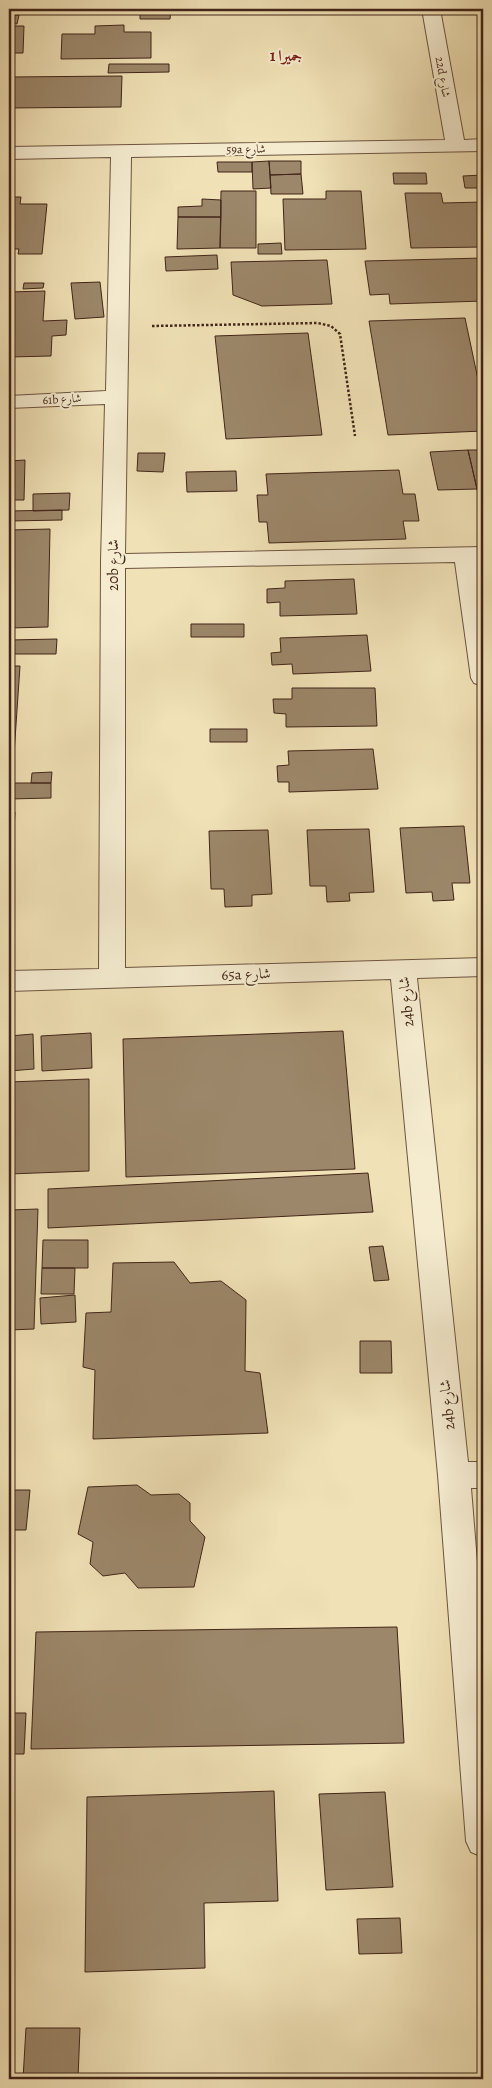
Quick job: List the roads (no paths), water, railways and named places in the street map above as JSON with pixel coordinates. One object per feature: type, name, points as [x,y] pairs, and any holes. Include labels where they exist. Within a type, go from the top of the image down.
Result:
[{"type":"street","name":"22d شارع","points":[[431,9],[455,145]]},
{"type":"street","name":"59a شارع","points":[[9,153],[483,145]]},
{"type":"street","name":"20b شارع","points":[[112,978],[113,561],[116,327],[121,152]]},
{"type":"street","name":"61b شارع","points":[[9,402],[116,397]]},
{"type":"street","points":[[113,561],[474,554],[483,678]]},
{"type":"street","name":"65a شارع","points":[[9,981],[483,967]]},
{"type":"street","name":"24b شارع","points":[[403,969],[469,1475],[483,1841]]},
{"type":"district","name":"جميرا 1","points":[[286,56]]}]
